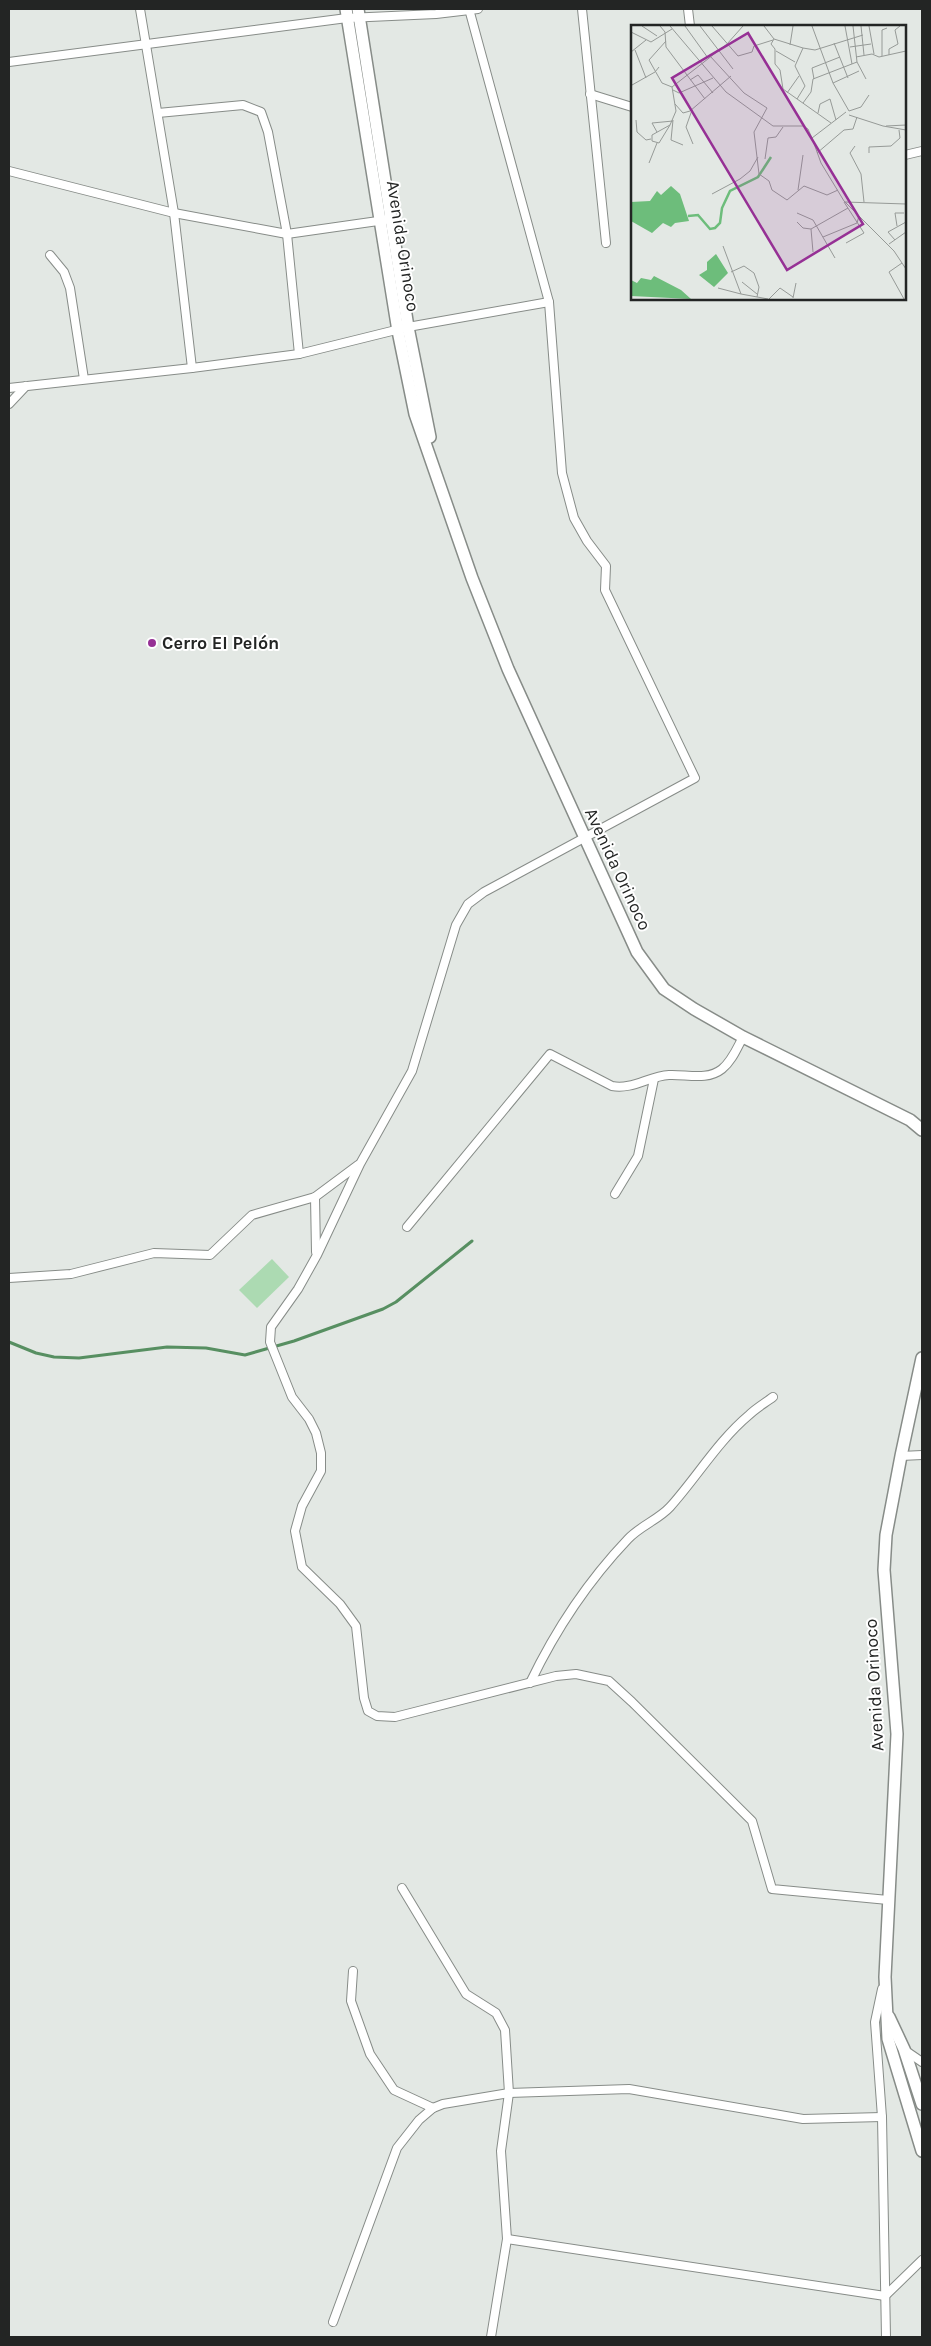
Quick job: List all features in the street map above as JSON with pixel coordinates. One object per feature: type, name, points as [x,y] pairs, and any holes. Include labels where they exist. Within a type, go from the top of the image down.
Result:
[{"type":"main road","name":"Avenida Orinoco","points":[[358,13],[415,414],[472,578],[508,669],[637,952],[664,989],[679,999],[742,1037],[910,1120],[922,1130]]},
{"type":"main road","name":"Avenida Orinoco","points":[[346,14],[387,219]]},
{"type":"main road","name":"Avenida Orinoco","points":[[921,2143],[888,2039],[886,2012],[885,1977],[888,1900],[897,1734],[884,1570],[886,1535],[922,1358]]},
{"type":"main road","name":"Avenida Orinoco","points":[[886,2012],[904,2049],[922,2104]]},
{"type":"street","points":[[140,9],[174,213],[192,368]]},
{"type":"street","points":[[9,62],[346,14],[478,9]]},
{"type":"street","points":[[582,9],[606,243]]},
{"type":"street","points":[[688,9],[690,25]]},
{"type":"street","points":[[469,10],[549,302],[562,472],[574,518],[587,541],[606,566],[605,590],[695,778],[484,892],[468,904],[456,925],[412,1071],[360,1164],[298,1289],[271,1327],[270,1342],[292,1397],[309,1419],[316,1433],[321,1453],[321,1471],[302,1506],[295,1531],[298,1550],[302,1567],[340,1604],[356,1626],[364,1698],[368,1711],[377,1716],[395,1718],[556,1676],[576,1674],[609,1681],[752,1821],[772,1888],[888,1900]]},
{"type":"street","points":[[590,94],[631,107]]},
{"type":"street","points":[[158,113],[243,105],[261,112],[268,132],[287,234],[299,354]]},
{"type":"street","points":[[906,155],[922,152]]},
{"type":"street","points":[[9,171],[174,213],[287,234],[387,219]]},
{"type":"street","points":[[50,255],[64,272],[70,288],[84,379]]},
{"type":"street","points":[[9,388],[299,354],[403,329],[549,302]]},
{"type":"street","points":[[9,404],[26,386]]},
{"type":"street","points":[[406,1227],[550,1054],[612,1086],[622,1088],[667,1075],[710,1076],[722,1070],[733,1058],[742,1037]]},
{"type":"street","points":[[615,1194],[638,1156],[654,1079]]},
{"type":"street","points":[[9,1278],[71,1274],[154,1253],[210,1255],[252,1215],[315,1197],[360,1164]]},
{"type":"street","points":[[315,1197],[316,1256]]},
{"type":"street","points":[[530,1683],[545,1651],[600,1570],[630,1537],[667,1509],[693,1480],[715,1450],[749,1415],[774,1397]]},
{"type":"street","points":[[901,1456],[922,1455]]},
{"type":"street","points":[[402,1888],[466,1994],[496,2012],[505,2030],[509,2093],[501,2151],[507,2239],[491,2337]]},
{"type":"street","points":[[353,1971],[351,2001],[370,2054],[394,2090],[433,2108]]},
{"type":"street","points":[[885,1977],[875,2022],[882,2117],[886,2337]]},
{"type":"street","points":[[888,2039],[922,2062]]},
{"type":"street","points":[[333,2322],[397,2148],[419,2120],[433,2108],[443,2104],[509,2093],[629,2089],[802,2119],[882,2117]]},
{"type":"street","points":[[507,2239],[885,2296]]},
{"type":"street","points":[[885,2296],[922,2260]]},
{"type":"green space","points":[[272,1259],[289,1277],[257,1308],[239,1290]]},
{"type":"waterway","points":[[9,1342],[36,1353],[54,1357],[79,1358],[167,1347],[206,1348],[245,1355],[294,1341],[383,1309],[396,1302],[472,1241]]},
{"type":"place","name":"Cerro El Pelón","points":[[152,643]]}]
